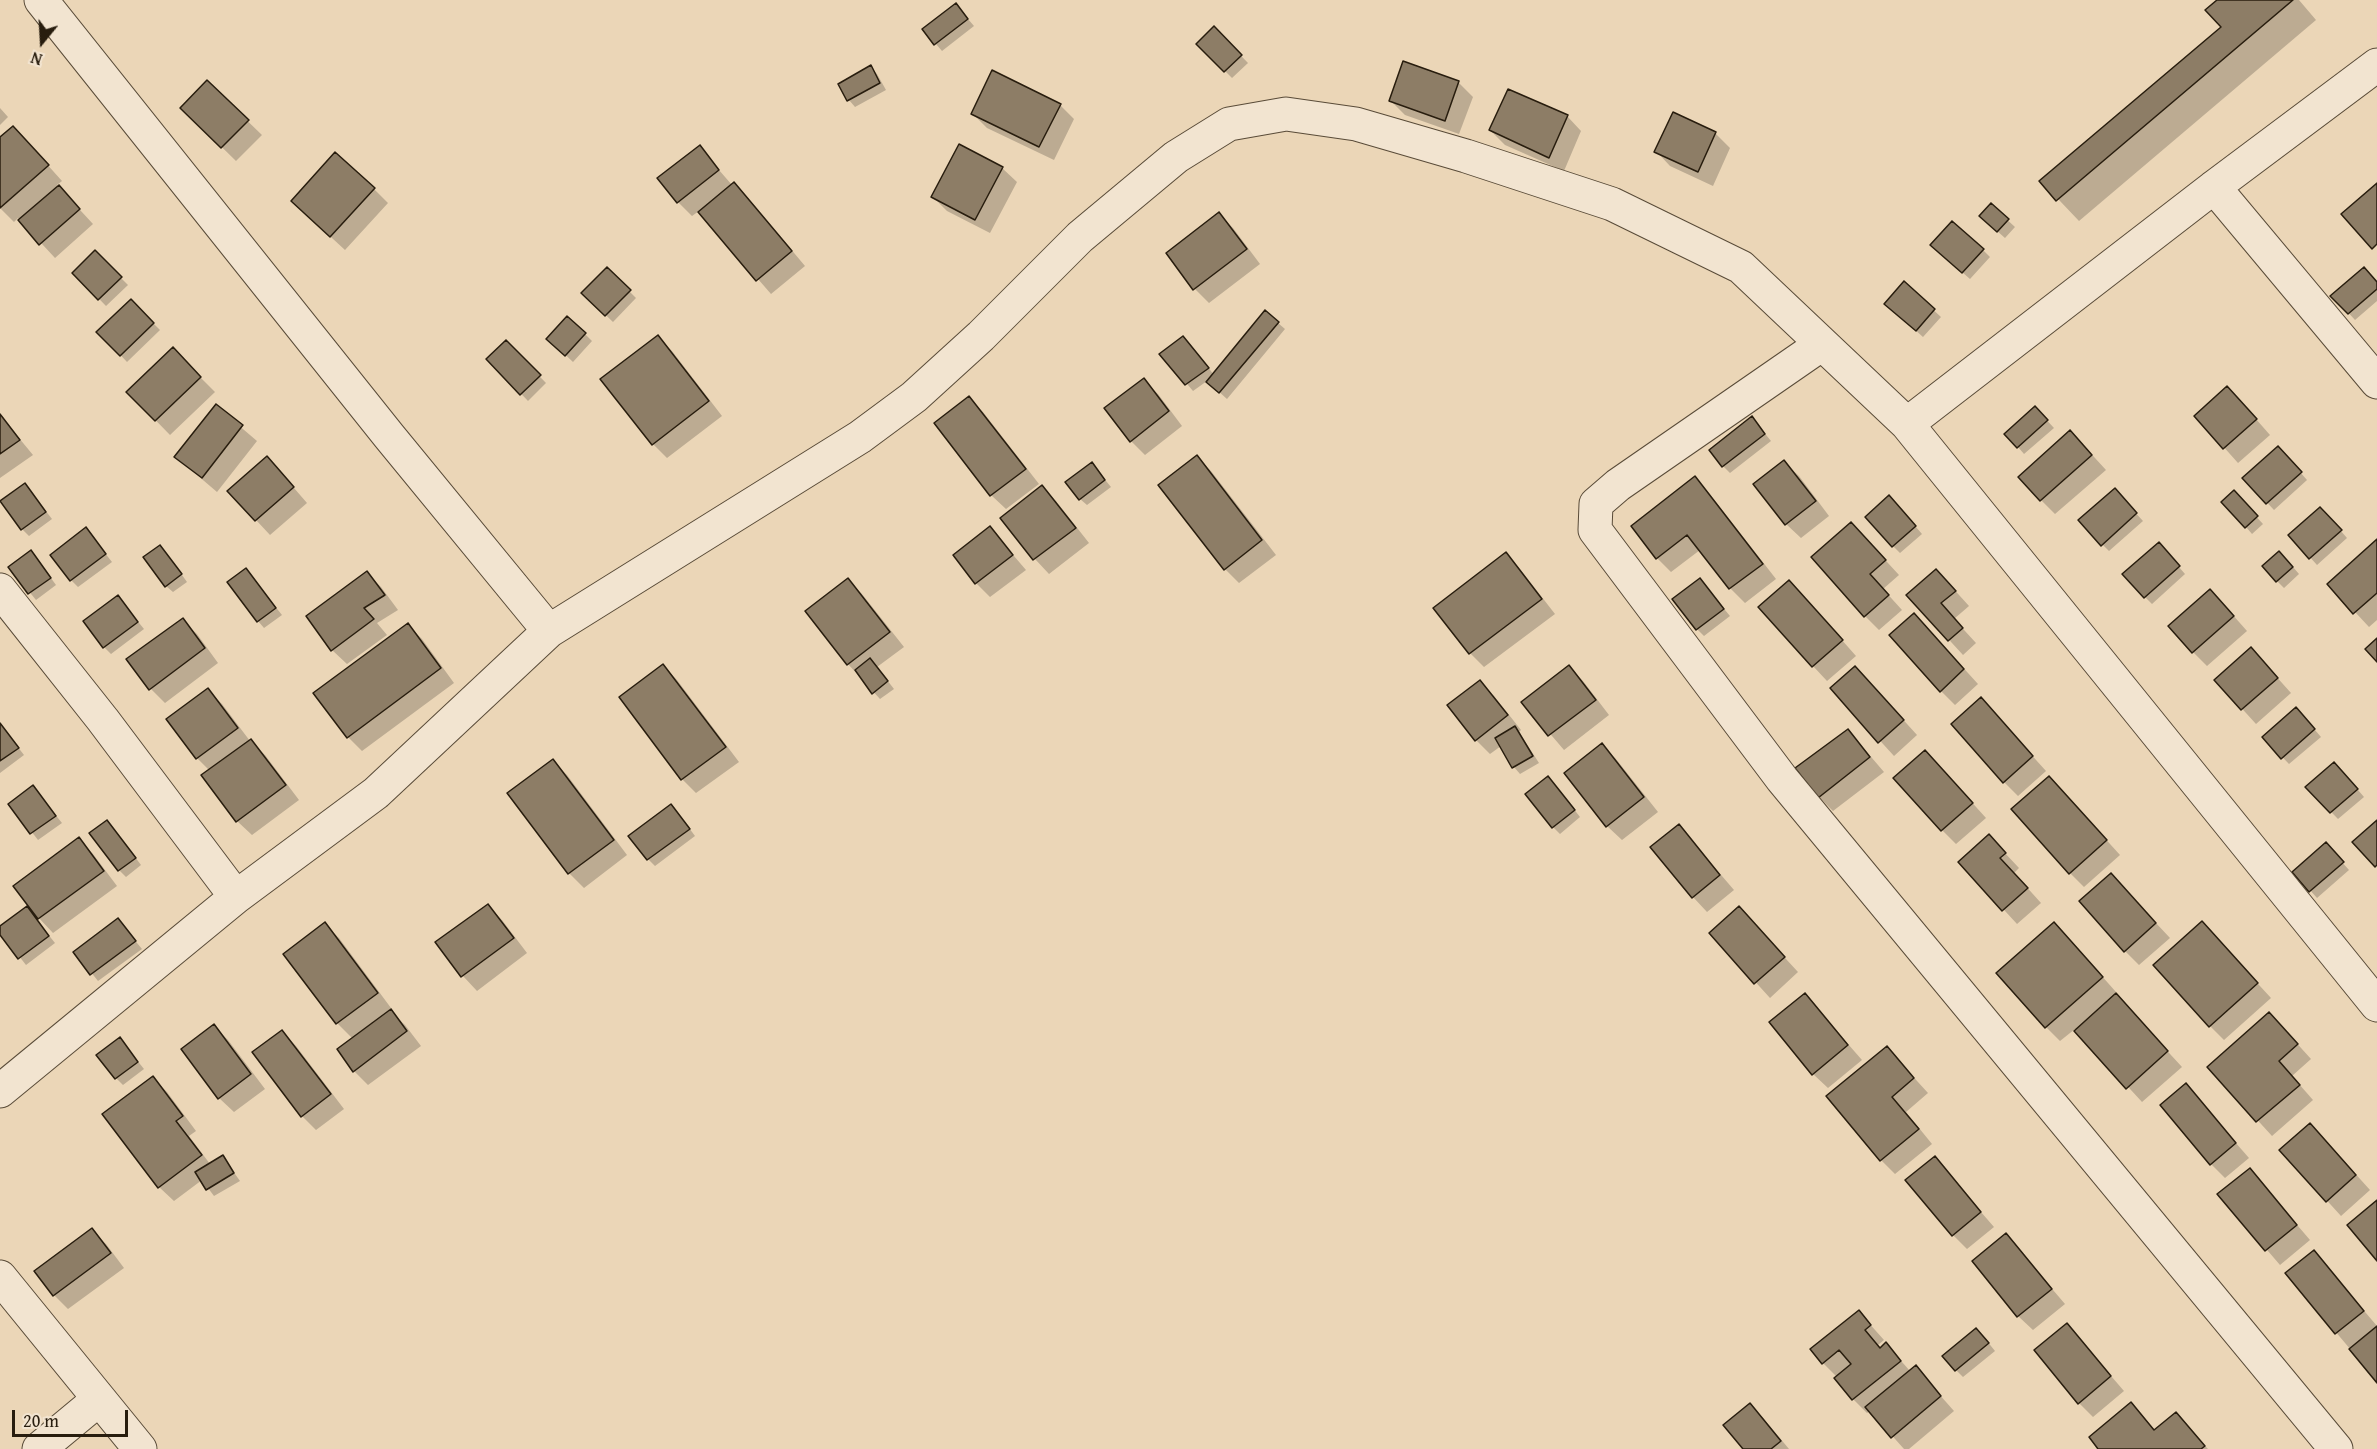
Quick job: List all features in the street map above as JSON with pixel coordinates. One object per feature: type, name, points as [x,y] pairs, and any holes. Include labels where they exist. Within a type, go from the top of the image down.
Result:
[{"type":"street","points":[[41,0],[382,427],[549,631]]},
{"type":"street","points":[[1907,424],[2214,187],[2377,65]]},
{"type":"street","points":[[0,1091],[236,897],[376,793],[549,631],[860,437],[914,397],[981,336],[1080,237],[1176,157],[1229,124],[1286,114],[1356,124],[1466,156],[1612,204],[1741,267],[1907,424],[2377,1005]]},
{"type":"street","points":[[2214,187],[2377,382]]},
{"type":"street","points":[[1822,344],[1618,485],[1596,504],[1595,530],[1782,779],[2336,1449]]},
{"type":"street","points":[[0,590],[103,720],[236,897]]},
{"type":"street","points":[[0,1277],[140,1449]]},
{"type":"street","points":[[39,1449],[98,1400]]},
{"type":"building","points":[[2217,0],[2293,0],[2056,201],[2039,181],[2221,27],[2205,10]]},
{"type":"building","points":[[956,3],[968,19],[934,45],[922,29]]},
{"type":"building","points":[[1214,26],[1242,55],[1224,72],[1196,44]]},
{"type":"building","points":[[1403,61],[1459,81],[1445,121],[1389,101]]},
{"type":"building","points":[[871,65],[880,83],[847,101],[838,84]]},
{"type":"building","points":[[992,70],[1061,104],[1039,147],[971,114]]},
{"type":"building","points":[[207,80],[249,120],[221,148],[180,108]]},
{"type":"building","points":[[1508,89],[1568,115],[1549,158],[1489,130]]},
{"type":"building","points":[[1673,112],[1716,132],[1698,172],[1654,152]]},
{"type":"building","points":[[13,126],[49,165],[0,208],[0,137]]},
{"type":"building","points":[[959,144],[1003,167],[975,220],[931,197]]},
{"type":"building","points":[[700,145],[719,170],[677,203],[657,178]]},
{"type":"building","points":[[335,152],[375,188],[330,237],[291,201]]},
{"type":"building","points":[[734,182],[792,251],[756,281],[698,212]]},
{"type":"building","points":[[2377,183],[2377,244],[2372,249],[2341,214]]},
{"type":"building","points":[[59,185],[80,209],[39,245],[18,220]]},
{"type":"building","points":[[1991,203],[2009,219],[1997,232],[1979,216]]},
{"type":"building","points":[[1219,212],[1247,249],[1193,290],[1166,253]]},
{"type":"building","points":[[1952,221],[1984,249],[1962,273],[1930,245]]},
{"type":"building","points":[[95,250],[122,277],[98,300],[72,273]]},
{"type":"building","points":[[607,267],[631,290],[605,316],[581,293]]},
{"type":"building","points":[[2364,267],[2377,282],[2377,289],[2348,314],[2330,296]]},
{"type":"building","points":[[1904,281],[1935,309],[1916,331],[1884,304]]},
{"type":"building","points":[[131,299],[154,323],[120,356],[96,332]]},
{"type":"building","points":[[1265,310],[1279,322],[1219,393],[1206,382]]},
{"type":"building","points":[[567,316],[586,333],[565,356],[546,339]]},
{"type":"building","points":[[658,335],[709,401],[652,445],[600,379]]},
{"type":"building","points":[[1183,336],[1209,368],[1185,385],[1159,354]]},
{"type":"building","points":[[506,340],[541,375],[520,395],[486,359]]},
{"type":"building","points":[[173,347],[201,377],[155,421],[126,392]]},
{"type":"building","points":[[1144,378],[1169,411],[1130,442],[1104,408]]},
{"type":"building","points":[[2227,386],[2257,419],[2223,449],[2194,416]]},
{"type":"building","points":[[969,396],[1026,469],[990,496],[934,423]]},
{"type":"building","points":[[216,404],[243,425],[202,478],[174,457]]},
{"type":"building","points":[[2035,406],[2048,420],[2017,448],[2004,434]]},
{"type":"building","points":[[0,414],[20,440],[0,454]]},
{"type":"building","points":[[1752,416],[1765,434],[1722,467],[1709,450]]},
{"type":"building","points":[[2070,430],[2092,455],[2040,501],[2018,477]]},
{"type":"building","points":[[2278,446],[2302,472],[2266,504],[2242,478]]},
{"type":"building","points":[[1197,455],[1262,540],[1224,570],[1158,485]]},
{"type":"building","points":[[267,456],[294,487],[255,521],[227,491]]},
{"type":"building","points":[[1784,460],[1816,501],[1785,525],[1753,484]]},
{"type":"building","points":[[1092,462],[1105,480],[1079,500],[1065,482]]},
{"type":"building","points":[[1695,476],[1763,564],[1729,589],[1687,535],[1656,559],[1631,526]]},
{"type":"building","points":[[25,483],[46,512],[21,530],[0,501]]},
{"type":"building","points":[[1042,485],[1076,528],[1033,560],[1000,518]]},
{"type":"building","points":[[2115,488],[2137,513],[2101,546],[2078,520]]},
{"type":"building","points":[[2234,490],[2258,516],[2245,528],[2221,502]]},
{"type":"building","points":[[1889,495],[1916,526],[1892,547],[1865,517]]},
{"type":"building","points":[[2320,507],[2342,530],[2309,559],[2288,535]]},
{"type":"building","points":[[1851,522],[1886,560],[1870,574],[1889,595],[1864,617],[1811,557]]},
{"type":"building","points":[[990,526],[1013,555],[975,584],[953,555]]},
{"type":"building","points":[[86,527],[106,554],[70,581],[50,555]]},
{"type":"building","points":[[2377,539],[2377,593],[2353,614],[2327,584]]},
{"type":"building","points":[[2159,542],[2180,566],[2144,598],[2122,574]]},
{"type":"building","points":[[160,545],[182,574],[165,587],[143,557]]},
{"type":"building","points":[[31,550],[51,578],[28,594],[8,567]]},
{"type":"building","points":[[2279,551],[2293,567],[2276,582],[2262,566]]},
{"type":"building","points":[[1506,552],[1542,599],[1469,654],[1433,608]]},
{"type":"building","points":[[246,568],[276,608],[257,622],[227,582]]},
{"type":"building","points":[[1936,569],[1956,591],[1941,603],[1963,628],[1948,641],[1906,595]]},
{"type":"building","points":[[367,571],[385,595],[364,608],[374,619],[331,651],[306,616]]},
{"type":"building","points":[[848,578],[890,632],[847,665],[805,611]]},
{"type":"building","points":[[1700,578],[1724,609],[1696,630],[1672,599]]},
{"type":"building","points":[[1789,580],[1843,640],[1812,667],[1758,607]]},
{"type":"building","points":[[2210,589],[2234,616],[2192,653],[2168,626]]},
{"type":"building","points":[[118,595],[138,622],[103,648],[83,621]]},
{"type":"building","points":[[1914,613],[1964,669],[1940,692],[1889,635]]},
{"type":"building","points":[[183,618],[205,648],[149,690],[126,659]]},
{"type":"building","points":[[408,623],[441,668],[347,738],[313,693]]},
{"type":"building","points":[[2377,638],[2377,662],[2365,649]]},
{"type":"building","points":[[2251,647],[2278,678],[2241,710],[2214,680]]},
{"type":"building","points":[[870,658],[888,681],[872,694],[855,670]]},
{"type":"building","points":[[663,664],[726,747],[681,780],[619,697]]},
{"type":"building","points":[[1569,665],[1596,700],[1548,736],[1521,702]]},
{"type":"building","points":[[1855,666],[1904,720],[1878,743],[1830,688]]},
{"type":"building","points":[[1480,680],[1508,715],[1475,741],[1447,705]]},
{"type":"building","points":[[208,688],[238,728],[196,759],[166,719]]},
{"type":"building","points":[[1981,697],[2033,756],[2003,783],[1951,724]]},
{"type":"building","points":[[2296,707],[2315,729],[2281,759],[2262,737]]},
{"type":"building","points":[[0,723],[19,748],[0,761]]},
{"type":"building","points":[[1515,726],[1533,756],[1512,768],[1495,738]]},
{"type":"building","points":[[1848,729],[1870,757],[1818,798],[1795,768]]},
{"type":"building","points":[[251,739],[286,785],[236,822],[201,775]]},
{"type":"building","points":[[1602,743],[1644,797],[1606,827],[1564,773]]},
{"type":"building","points":[[1925,750],[1973,803],[1941,831],[1893,778]]},
{"type":"building","points":[[553,759],[614,840],[568,874],[507,793]]},
{"type":"building","points":[[2334,762],[2358,789],[2330,813],[2305,787]]},
{"type":"building","points":[[1548,776],[1575,810],[1552,828],[1525,794]]},
{"type":"building","points":[[2049,776],[2107,840],[2069,874],[2011,809]]},
{"type":"building","points":[[33,785],[56,816],[30,834],[8,804]]},
{"type":"building","points":[[671,804],[690,829],[647,860],[628,836]]},
{"type":"building","points":[[107,820],[136,858],[118,871],[89,833]]},
{"type":"building","points":[[2377,820],[2377,865],[2375,867],[2352,842]]},
{"type":"building","points":[[1679,824],[1720,875],[1692,898],[1650,847]]},
{"type":"building","points":[[1989,834],[2006,853],[2000,858],[2028,888],[2002,911],[1958,862]]},
{"type":"building","points":[[79,837],[104,871],[38,919],[13,886]]},
{"type":"building","points":[[2326,842],[2344,862],[2309,892],[2292,872]]},
{"type":"building","points":[[2111,873],[2156,923],[2124,952],[2079,901]]},
{"type":"building","points":[[488,904],[514,938],[461,977],[435,942]]},
{"type":"building","points":[[27,906],[49,936],[18,959],[0,935],[0,926]]},
{"type":"building","points":[[1739,906],[1785,957],[1754,984],[1709,933]]},
{"type":"building","points":[[118,918],[136,941],[90,975],[73,952]]},
{"type":"building","points":[[2202,921],[2258,983],[2209,1027],[2153,965]]},
{"type":"building","points":[[325,922],[378,993],[336,1024],[283,954]]},
{"type":"building","points":[[2054,922],[2103,977],[2045,1028],[1996,973]]},
{"type":"building","points":[[1805,993],[1848,1045],[1812,1075],[1769,1022]]},
{"type":"building","points":[[2116,993],[2168,1051],[2126,1089],[2074,1031]]},
{"type":"building","points":[[391,1009],[407,1031],[353,1072],[337,1049]]},
{"type":"building","points":[[2269,1012],[2298,1044],[2279,1061],[2300,1085],[2256,1122],[2207,1067]]},
{"type":"building","points":[[214,1024],[251,1074],[218,1099],[181,1049]]},
{"type":"building","points":[[282,1030],[331,1094],[301,1117],[252,1052]]},
{"type":"building","points":[[120,1037],[138,1062],[115,1079],[96,1055]]},
{"type":"building","points":[[1887,1046],[1914,1078],[1892,1097],[1919,1129],[1880,1161],[1826,1096]]},
{"type":"building","points":[[153,1076],[183,1116],[176,1121],[202,1155],[158,1188],[102,1114]]},
{"type":"building","points":[[2186,1083],[2236,1143],[2210,1165],[2160,1105]]},
{"type":"building","points":[[2310,1123],[2356,1175],[2326,1202],[2279,1150]]},
{"type":"building","points":[[223,1155],[234,1173],[206,1190],[195,1172]]},
{"type":"building","points":[[1935,1156],[1981,1212],[1952,1236],[1905,1180]]},
{"type":"building","points":[[2250,1168],[2297,1225],[2265,1251],[2217,1194]]},
{"type":"building","points":[[2377,1200],[2377,1261],[2347,1225]]},
{"type":"building","points":[[92,1228],[111,1253],[53,1296],[34,1271]]},
{"type":"building","points":[[2006,1233],[2052,1289],[2017,1317],[1972,1261]]},
{"type":"building","points":[[2314,1250],[2364,1311],[2335,1334],[2285,1273]]},
{"type":"building","points":[[1859,1310],[1871,1325],[1865,1330],[1880,1348],[1886,1342],[1901,1361],[1852,1400],[1834,1378],[1851,1364],[1839,1350],[1822,1364],[1810,1349]]},
{"type":"building","points":[[2067,1323],[2111,1376],[2078,1404],[2034,1350]]},
{"type":"building","points":[[2377,1326],[2377,1383],[2349,1349]]},
{"type":"building","points":[[1976,1328],[1989,1343],[1955,1371],[1942,1356]]},
{"type":"building","points":[[1916,1365],[1941,1396],[1891,1438],[1865,1407]]},
{"type":"building","points":[[2131,1402],[2154,1430],[2176,1412],[2205,1446],[2201,1449],[2098,1449],[2089,1437]]},
{"type":"building","points":[[1750,1403],[1781,1441],[1771,1449],[1743,1449],[1723,1425]]}]
